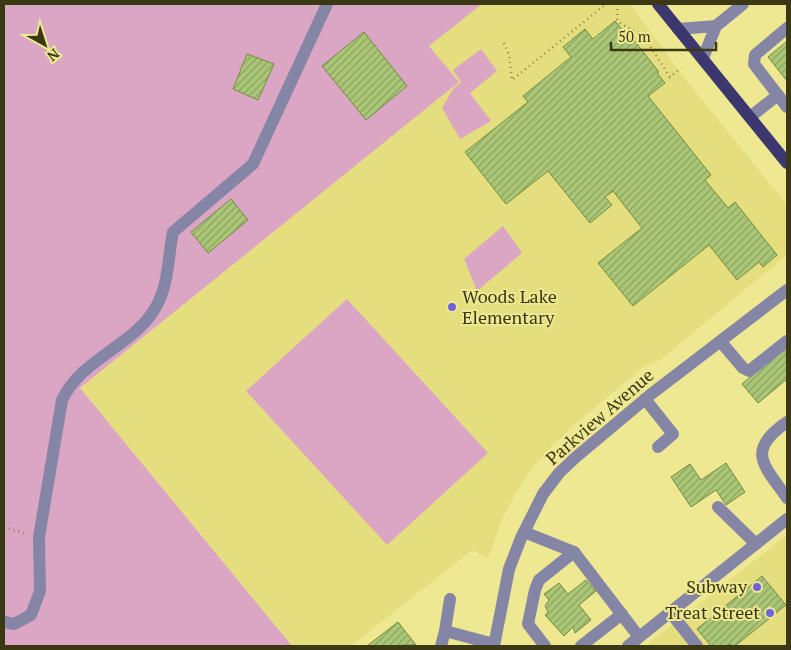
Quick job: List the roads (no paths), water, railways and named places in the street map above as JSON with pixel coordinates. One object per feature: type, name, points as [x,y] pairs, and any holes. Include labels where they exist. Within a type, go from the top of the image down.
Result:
[{"type":"main road","points":[[658,4],[787,162]]},
{"type":"street","points":[[4,622],[14,624],[32,615],[40,591],[39,537],[62,400],[67,390],[83,371],[134,332],[158,304],[166,284],[172,232],[253,164],[327,4]]},
{"type":"street","points":[[703,58],[716,26],[743,4]]},
{"type":"street","points":[[678,29],[716,26]]},
{"type":"street","points":[[787,28],[755,55],[754,64],[787,107]]},
{"type":"street","points":[[750,117],[778,95]]},
{"type":"street","name":"Parkview Avenue","points":[[494,645],[509,569],[524,532],[543,494],[559,474],[582,451],[645,399],[787,290]]},
{"type":"street","points":[[721,342],[743,368],[749,371],[787,342]]},
{"type":"street","points":[[645,399],[673,434],[658,447]]},
{"type":"street","points":[[787,422],[768,437],[762,450],[764,464],[787,498]]},
{"type":"street","points":[[718,507],[756,544]]},
{"type":"street","points":[[628,646],[787,519]]},
{"type":"street","points":[[524,532],[574,552],[639,637]]},
{"type":"street","points":[[545,646],[528,624],[535,590],[539,580],[574,552]]},
{"type":"street","points":[[441,646],[450,599]]},
{"type":"street","points":[[670,612],[697,646]]},
{"type":"street","points":[[581,646],[622,614]]},
{"type":"street","points":[[445,631],[494,645]]},
{"type":"place","name":"Woods Lake Elementary","points":[[452,307]]},
{"type":"place","name":"Subway","points":[[757,587]]},
{"type":"place","name":"Treat Street","points":[[770,613]]}]
